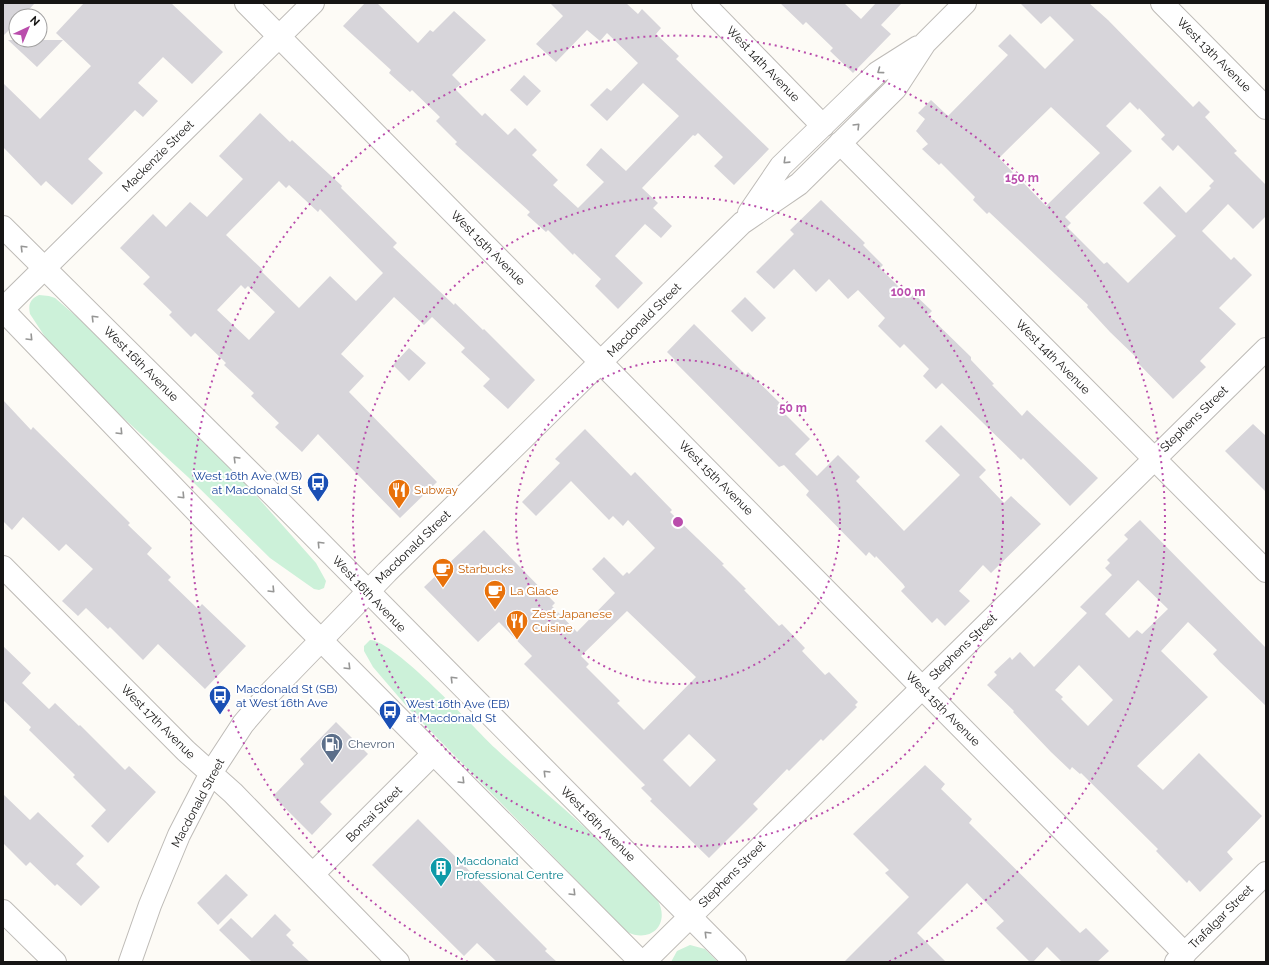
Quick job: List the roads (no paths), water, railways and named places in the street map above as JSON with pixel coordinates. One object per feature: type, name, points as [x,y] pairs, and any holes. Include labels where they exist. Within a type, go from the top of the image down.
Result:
[{"type":"street","name":"West 15th Avenue","points":[[246,3],[922,687],[1180,958]]},
{"type":"street","name":"Mackenzie Street","points":[[3,310],[313,3]]},
{"type":"street","name":"West 14th Avenue","points":[[703,3],[823,126]]},
{"type":"street","name":"Macdonald Street","points":[[130,962],[150,906],[179,835],[211,773],[243,724],[266,697],[320,639],[367,592],[742,223],[799,184],[895,88],[925,43],[965,3]]},
{"type":"street","name":"West 13th Avenue","points":[[1162,3],[1266,108]]},
{"type":"street","name":"Macdonald Street","points":[[742,223],[781,166],[877,73],[925,43]]},
{"type":"street","name":"West 14th Avenue","points":[[840,143],[1266,571]]},
{"type":"street","name":"West 16th Avenue","points":[[3,227],[274,496],[367,592],[735,962]]},
{"type":"street","points":[[3,310],[320,639],[641,962]]},
{"type":"street","name":"Stephens Street","points":[[644,962],[1266,349]]},
{"type":"street","name":"West 17th Avenue","points":[[3,567],[186,751],[233,793],[398,962]]},
{"type":"street","name":"Bonsai Street","points":[[313,874],[434,753]]},
{"type":"street","name":"Trafalgar Street","points":[[1180,958],[1266,873]]},
{"type":"street","points":[[3,911],[55,962]]},
{"type":"place","name":"West 16th Ave (WB) at Macdonald St","points":[[318,502]]},
{"type":"place","name":"Subway","points":[[399,510]]},
{"type":"place","name":"Starbucks","points":[[443,588]]},
{"type":"place","name":"La Glace","points":[[495,610]]},
{"type":"place","name":"Zest Japanese Cuisine","points":[[517,640]]},
{"type":"place","name":"Macdonald St (SB) at West 16th Ave","points":[[220,716]]},
{"type":"place","name":"West 16th Ave (EB) at Macdonald St","points":[[390,730]]},
{"type":"place","name":"Chevron","points":[[332,764]]},
{"type":"place","name":"Macdonald Professional Centre","points":[[441,888]]}]
